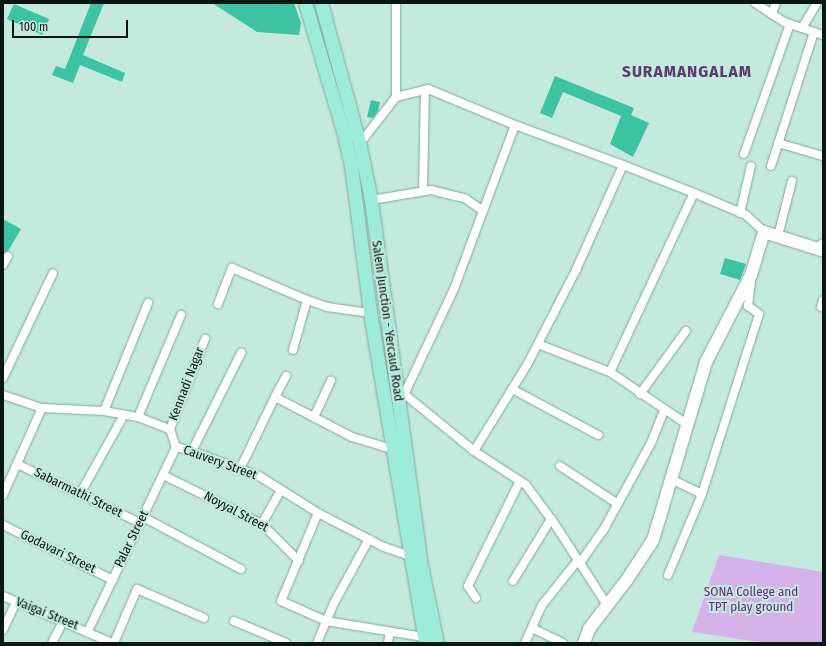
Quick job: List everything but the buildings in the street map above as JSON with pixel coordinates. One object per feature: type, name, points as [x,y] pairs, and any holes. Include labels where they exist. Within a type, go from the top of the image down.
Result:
[{"type":"main road","points":[[305,3],[347,148],[370,313],[424,640]]},
{"type":"main road","name":"Salem Junction - Yercaud Road","points":[[321,3],[360,146],[371,200],[401,403],[420,560],[436,643]]},
{"type":"main road","points":[[386,407],[401,403]]},
{"type":"street","points":[[347,148],[360,146],[396,97],[396,3]]},
{"type":"street","points":[[755,3],[790,24],[823,35]]},
{"type":"street","points":[[772,14],[776,3]]},
{"type":"street","points":[[802,28],[817,3]]},
{"type":"street","points":[[744,154],[790,24]]},
{"type":"street","points":[[771,166],[814,32]]},
{"type":"street","points":[[396,97],[425,90],[694,193],[740,213],[764,232],[821,250],[823,244]]},
{"type":"street","points":[[423,191],[425,90]]},
{"type":"street","points":[[515,125],[454,289],[401,403],[526,485],[551,519],[607,605]]},
{"type":"street","points":[[778,143],[823,156]]},
{"type":"street","points":[[474,451],[538,344],[576,270],[623,166]]},
{"type":"street","points":[[740,213],[751,166]]},
{"type":"street","points":[[778,236],[792,181]]},
{"type":"street","points":[[371,200],[431,190],[466,199],[483,211]]},
{"type":"street","points":[[610,372],[694,193]]},
{"type":"street","points":[[584,643],[589,628],[607,605],[652,540],[706,362],[751,275],[764,232]]},
{"type":"street","points":[[3,265],[8,256]]},
{"type":"street","points":[[218,304],[232,268],[327,307],[370,313]]},
{"type":"street","points":[[3,378],[54,273]]},
{"type":"street","points":[[668,575],[702,494],[759,314],[748,306],[751,275]]},
{"type":"street","points":[[293,350],[307,300]]},
{"type":"street","points":[[104,411],[148,303]]},
{"type":"street","points":[[138,417],[181,315]]},
{"type":"street","points":[[640,394],[686,331]]},
{"type":"street","name":"Kennadi Nagar","points":[[170,429],[205,339]]},
{"type":"street","points":[[538,344],[610,372],[640,394],[688,425]]},
{"type":"street","points":[[192,450],[241,353]]},
{"type":"street","points":[[240,469],[286,376]]},
{"type":"street","points":[[314,417],[331,381]]},
{"type":"street","points":[[512,389],[598,435]]},
{"type":"street","points":[[3,395],[42,408],[104,411],[138,417],[170,429]]},
{"type":"street","points":[[275,398],[352,437],[392,449]]},
{"type":"street","points":[[3,495],[42,408]]},
{"type":"street","points":[[524,643],[542,606],[579,562],[604,529],[651,443],[664,410]]},
{"type":"street","points":[[80,494],[124,415]]},
{"type":"street","name":"Cauvery Street","points":[[170,429],[176,447],[192,450],[259,476],[318,513],[369,539],[410,556]]},
{"type":"street","name":"Palar Street","points":[[88,631],[176,447]]},
{"type":"street","name":"Sabarmathi Street","points":[[17,464],[80,494],[141,520],[241,569]]},
{"type":"street","points":[[560,466],[618,504]]},
{"type":"street","name":"Noyyal Street","points":[[163,475],[262,524],[300,561]]},
{"type":"street","points":[[671,479],[702,494]]},
{"type":"street","points":[[476,598],[468,586],[520,481]]},
{"type":"street","points":[[262,524],[281,490]]},
{"type":"street","points":[[318,513],[300,561],[281,601],[326,621],[390,632],[424,640]]},
{"type":"street","points":[[513,581],[551,519]]},
{"type":"street","name":"Godavari Street","points":[[3,525],[113,580]]},
{"type":"street","points":[[317,643],[326,621],[369,539]]},
{"type":"street","points":[[109,642],[138,589],[204,618]]},
{"type":"street","name":"Vaigai Street","points":[[3,596],[88,631],[109,642]]},
{"type":"street","points":[[3,630],[16,602]]},
{"type":"street","points":[[52,643],[63,621]]},
{"type":"street","points":[[234,621],[282,642]]},
{"type":"street","points":[[532,628],[564,643]]},
{"type":"street","points":[[388,643],[390,632]]},
{"type":"green space","name":"SONA College and TPT play ground","points":[[719,555],[823,572],[823,643],[765,643],[692,632]]},
{"type":"district","name":"SURAMANGALAM","points":[[687,72]]}]
